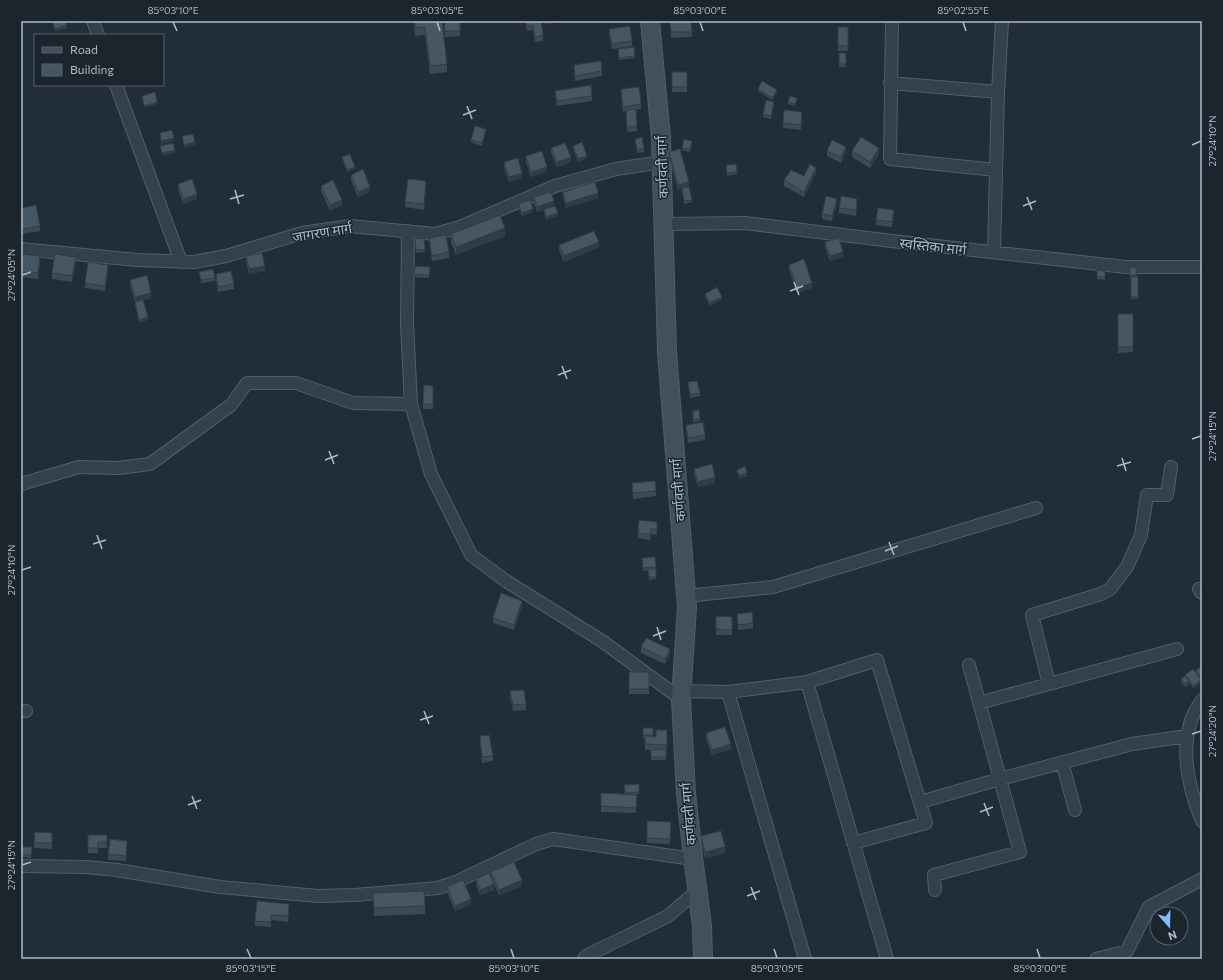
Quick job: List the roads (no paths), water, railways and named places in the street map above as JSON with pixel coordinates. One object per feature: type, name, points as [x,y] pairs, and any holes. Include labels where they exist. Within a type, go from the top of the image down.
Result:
[{"type":"main road","name":"कर्णवती मार्ग","points":[[650,21],[661,138],[667,352],[687,607],[681,695],[686,793],[702,926],[703,959]]},
{"type":"street","points":[[93,21],[98,34]]},
{"type":"street","points":[[892,21],[890,158],[996,170]]},
{"type":"street","points":[[994,252],[998,92],[1002,21]]},
{"type":"street","points":[[890,83],[998,92]]},
{"type":"street","points":[[116,86],[181,262]]},
{"type":"street","name":"जागरण मार्ग","points":[[21,249],[137,260],[194,262],[226,256],[302,233],[350,226],[435,234],[454,229],[555,186],[616,169],[662,162]]},
{"type":"street","name":"स्वस्तिका मार्ग","points":[[664,224],[745,223],[1126,267],[1202,268]]},
{"type":"street","points":[[408,231],[407,324],[411,404],[431,474],[471,556],[506,581],[602,641],[681,695],[728,692],[807,682],[877,660],[926,823],[853,843]]},
{"type":"street","points":[[21,484],[79,467],[118,468],[150,464],[231,405],[247,383],[296,382],[353,403],[411,404]]},
{"type":"street","points":[[1049,684],[1032,615],[1101,594],[1110,589],[1127,567],[1141,535],[1147,495],[1167,496],[1171,467]]},
{"type":"street","points":[[686,596],[773,587],[1036,508]]},
{"type":"street","points":[[980,703],[1177,649]]},
{"type":"street","points":[[935,890],[934,875],[1020,852],[969,665]]},
{"type":"street","points":[[807,682],[887,959]]},
{"type":"street","points":[[728,692],[805,959]]},
{"type":"street","points":[[1202,700],[1190,724],[1187,736],[1186,754],[1188,773],[1196,806],[1202,821]]},
{"type":"street","points":[[920,802],[1132,744],[1187,736]]},
{"type":"street","points":[[1062,762],[1075,810]]},
{"type":"street","points":[[21,866],[86,867],[117,870],[220,887],[318,896],[355,895],[438,888],[456,882],[536,844],[553,839],[693,858]]},
{"type":"street","points":[[1096,959],[1128,955],[1149,907],[1202,880]]},
{"type":"street","points":[[584,959],[586,956],[668,916],[697,891]]}]
